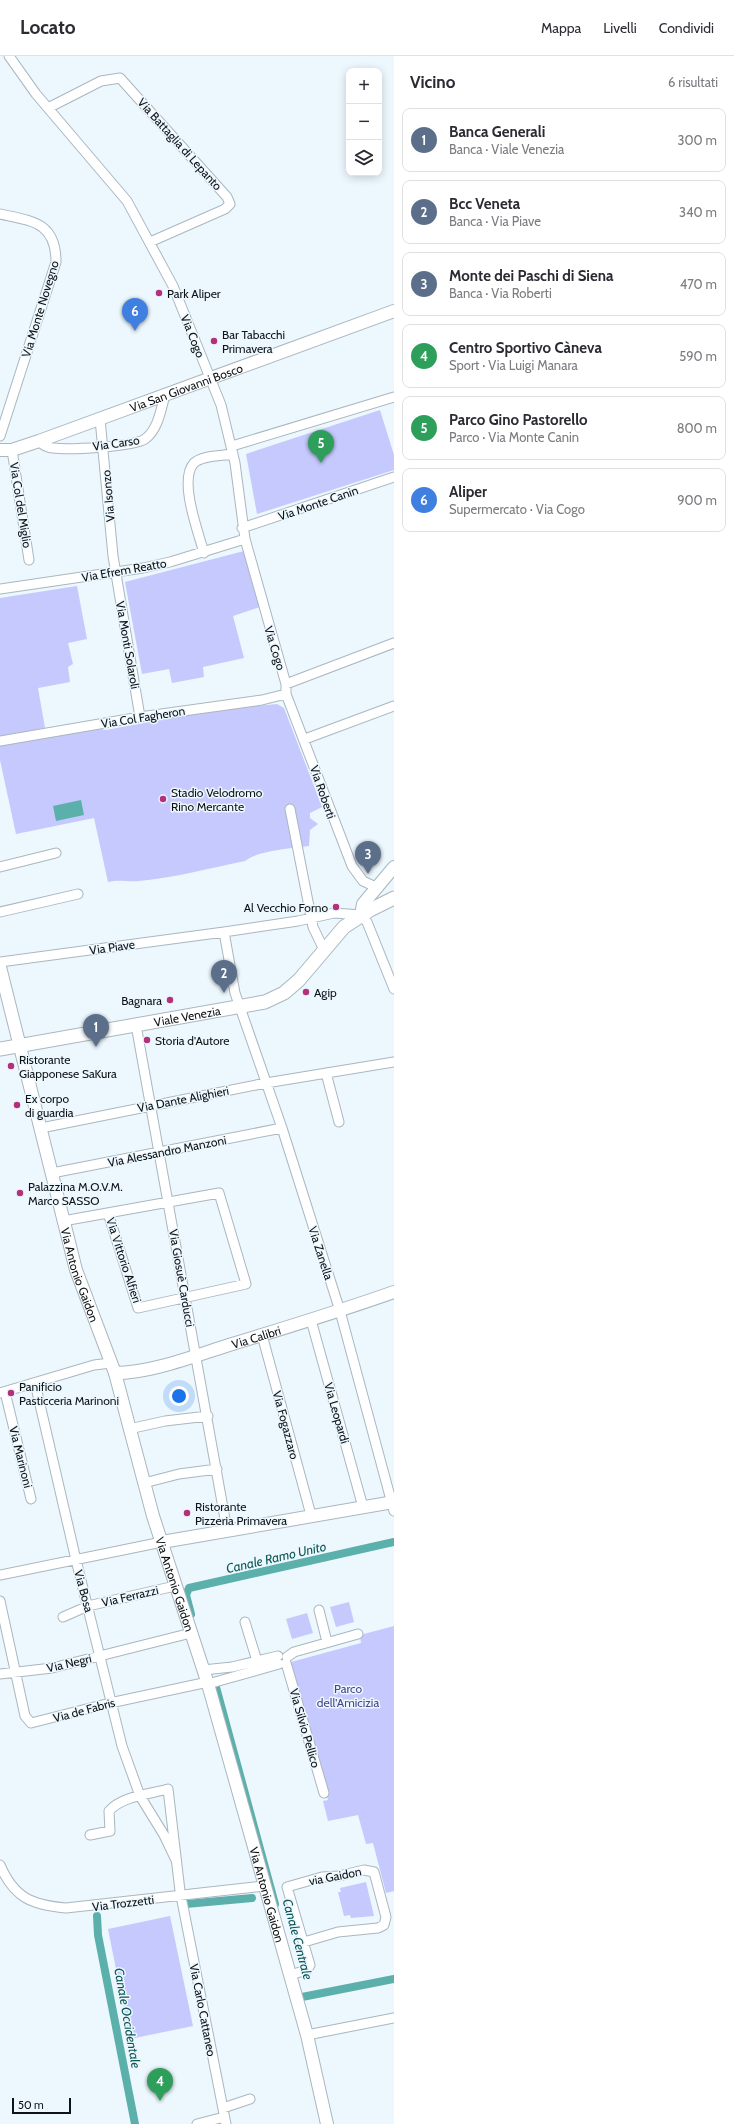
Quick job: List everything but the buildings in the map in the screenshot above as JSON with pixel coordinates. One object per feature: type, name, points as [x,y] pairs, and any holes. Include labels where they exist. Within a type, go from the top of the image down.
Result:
[{"type":"main road","name":"Viale Venezia","points":[[0,1049],[240,1008],[265,1002],[284,993],[305,974],[344,927],[394,898]]},
{"type":"street","name":"Via Cogo","points":[[9,56],[48,108],[127,201],[173,286],[221,405],[232,450],[242,528],[286,684]]},
{"type":"street","name":"Via Battaglia di Lepanto","points":[[48,108],[101,81],[120,78],[227,197],[230,204],[225,210],[150,242]]},
{"type":"street","name":"Via Monte Novegno","points":[[0,214],[24,218],[40,224],[53,240],[56,262],[0,436]]},
{"type":"street","name":"Via San Giovanni Bosco","points":[[6,450],[40,442],[394,311]]},
{"type":"street","name":"Via Carso","points":[[40,442],[51,448],[103,447],[145,440],[156,425],[165,395]]},
{"type":"street","points":[[204,553],[192,510],[189,491],[189,475],[194,464],[202,459],[394,398]]},
{"type":"street","name":"Via Isonzo","points":[[100,419],[116,573]]},
{"type":"street","name":"Via Col del Miglio","points":[[6,450],[29,560]]},
{"type":"street","name":"Via Monte Canin","points":[[242,528],[394,477]]},
{"type":"street","name":"Via Efrem Reatto","points":[[0,589],[116,573],[170,562],[245,540]]},
{"type":"street","name":"Via Monti Solaroli","points":[[116,573],[140,717]]},
{"type":"street","points":[[286,684],[394,643]]},
{"type":"street","name":"Via Roberti","points":[[286,684],[286,694],[305,739],[332,816],[352,866],[363,881],[378,888]]},
{"type":"street","name":"Via Col Fagheron","points":[[0,741],[140,717],[262,700],[286,694]]},
{"type":"street","points":[[305,739],[394,706]]},
{"type":"street","points":[[290,809],[311,918],[315,934],[324,950]]},
{"type":"street","points":[[0,867],[56,853]]},
{"type":"street","points":[[394,867],[364,904],[361,916],[367,922],[394,989]]},
{"type":"street","points":[[378,888],[394,893]]},
{"type":"street","points":[[0,912],[78,894]]},
{"type":"street","points":[[334,913],[340,916],[344,927]]},
{"type":"street","name":"Via Piave","points":[[0,962],[224,932],[334,913],[361,916]]},
{"type":"street","points":[[224,932],[235,993],[240,1008]]},
{"type":"street","name":"Via Antonio Gaidon","points":[[0,967],[63,1221],[88,1307],[113,1368],[144,1483],[175,1586],[208,1683],[264,1886],[293,1974],[328,2124]]},
{"type":"street","name":"Via Zanella","points":[[240,1008],[282,1128],[340,1311],[393,1505]]},
{"type":"street","name":"Via Giosuè Carducci","points":[[136,1026],[152,1105],[228,1530]]},
{"type":"street","name":"Via Dante Alighieri","points":[[41,1128],[266,1083],[394,1062]]},
{"type":"street","points":[[326,1073],[339,1122]]},
{"type":"street","name":"Via Alessandro Manzoni","points":[[52,1173],[282,1128]]},
{"type":"street","points":[[63,1221],[219,1193],[246,1284],[186,1297]]},
{"type":"street","name":"Via Vittorio Alfieri","points":[[108,1213],[138,1308],[186,1297]]},
{"type":"street","name":"Via Calibri","points":[[113,1368],[142,1370],[197,1355],[311,1320],[394,1292]]},
{"type":"street","name":"Via Leopardi","points":[[311,1320],[363,1507]]},
{"type":"street","name":"Via Fogazzaro","points":[[262,1335],[312,1516]]},
{"type":"street","name":"Via Marinoni","points":[[31,1499],[2,1393],[94,1365],[113,1368]]},
{"type":"street","name":"Via Bosa","points":[[35,1383],[110,1703],[122,1746],[140,1796],[164,1835],[176,1860]]},
{"type":"street","points":[[129,1429],[165,1421],[208,1416]]},
{"type":"street","points":[[144,1483],[179,1474],[217,1469]]},
{"type":"street","points":[[0,1575],[228,1530],[363,1507],[393,1505]]},
{"type":"street","name":"Via Ferrazzi","points":[[63,1616],[88,1606],[175,1586]]},
{"type":"street","points":[[0,1601],[16,1671],[0,1674]]},
{"type":"street","points":[[319,1610],[327,1642]]},
{"type":"street","points":[[245,1622],[257,1660]]},
{"type":"street","name":"Via Negri","points":[[16,1671],[52,1668],[191,1633]]},
{"type":"street","points":[[208,1683],[282,1660],[294,1652],[358,1634]]},
{"type":"street","points":[[203,1670],[232,1667],[257,1660],[282,1660]]},
{"type":"street","name":"Via Silvio Pellico","points":[[282,1660],[324,1793]]},
{"type":"street","name":"Via de Fabris","points":[[16,1671],[25,1716],[31,1723],[110,1703],[208,1683]]},
{"type":"street","name":"Via Bosa","points":[[90,1835],[110,1831],[109,1811],[114,1806],[140,1796],[168,1789],[181,1896]]},
{"type":"street","name":"Via Trozzetti","points":[[0,1865],[11,1886],[22,1897],[44,1906],[85,1907],[264,1886]]},
{"type":"street","name":"via Gaidon","points":[[293,1974],[307,1970],[310,1966],[287,1887],[322,1877],[339,1876],[364,1870],[374,1872],[386,1917],[384,1924],[378,1928],[338,1932],[304,1942]]},
{"type":"street","name":"Via Carlo Cattaneo","points":[[181,1896],[224,2116]]},
{"type":"street","points":[[307,2035],[394,2018]]},
{"type":"street","points":[[197,2124],[224,2116],[250,2099]]},
{"type":"green space","points":[[380,410],[394,455],[394,470],[257,514],[246,454]]},
{"type":"green space","points":[[244,551],[260,607],[233,616],[244,658],[203,667],[204,677],[172,683],[169,669],[142,674],[125,582]]},
{"type":"green space","points":[[77,586],[87,639],[68,643],[73,664],[68,667],[70,682],[38,688],[45,728],[0,737],[0,598]]},
{"type":"green space","name":"Stadio Velodromo Rino Mercante","points":[[277,704],[284,708],[322,807],[310,813],[310,818],[318,824],[310,830],[309,846],[266,852],[245,861],[165,878],[108,882],[94,818],[16,834],[0,760],[0,742],[96,728],[106,730],[208,711]]},
{"type":"green space","points":[[349,1602],[354,1622],[336,1627],[330,1607]]},
{"type":"green space","points":[[307,1613],[313,1633],[292,1639],[286,1619]]},
{"type":"green space","name":"Parco dell'Amicizia","points":[[394,1626],[394,1891],[386,1893],[373,1843],[366,1844],[358,1815],[328,1821],[323,1801],[328,1800],[291,1662],[361,1643],[360,1635]]},
{"type":"green space","points":[[366,1882],[374,1916],[351,1918],[350,1915],[344,1916],[338,1892],[341,1892],[340,1888]]},
{"type":"green space","points":[[170,1916],[193,2026],[130,2039],[108,1929]]},
{"type":"shaded area","points":[[81,800],[84,815],[56,821],[53,806]]},
{"type":"waterway","name":"Canale Ramo Unito","points":[[191,1614],[186,1595],[189,1588],[394,1542]]},
{"type":"waterway","name":"Canale Ramo Unito","points":[[216,1687],[275,1904]]},
{"type":"waterway","name":"Canale Occidentale","points":[[186,1904],[252,1898]]},
{"type":"waterway","name":"Canale Occidentale","points":[[97,1916],[98,1935],[135,2124]]},
{"type":"waterway","name":"Canale Centrale","points":[[302,1997],[394,1979]]},
{"type":"place","name":"Park Aliper","points":[[159,293]]},
{"type":"place","name":"Aliper","points":[[135,331]]},
{"type":"place","name":"Bar Tabacchi Primavera","points":[[214,341]]},
{"type":"place","name":"Parco Gino Pastorello","points":[[321,463]]},
{"type":"place","name":"Stadio Velodromo Rino Mercante","points":[[163,799]]},
{"type":"place","name":"Monte dei Paschi di Siena","points":[[368,874]]},
{"type":"place","name":"Al Vecchio Forno","points":[[336,907]]},
{"type":"place","name":"Agip","points":[[306,992]]},
{"type":"place","name":"Bcc Veneta","points":[[224,993]]},
{"type":"place","name":"Bagnara","points":[[170,1000]]},
{"type":"place","name":"Storia d'Autore","points":[[147,1040]]},
{"type":"place","name":"Banca Generali","points":[[96,1047]]},
{"type":"place","name":"Ristorante Giapponese SaKura","points":[[11,1066]]},
{"type":"place","name":"Ex corpo di guardia","points":[[17,1105]]},
{"type":"place","name":"Palazzina M.O.V.M. Marco SASSO","points":[[20,1193]]},
{"type":"place","name":"Panificio Pasticceria Marinoni","points":[[11,1393]]},
{"type":"place","name":"Ristorante Pizzeria Primavera","points":[[187,1513]]},
{"type":"place","name":"Centro Sportivo Càneva","points":[[160,2101]]}]
